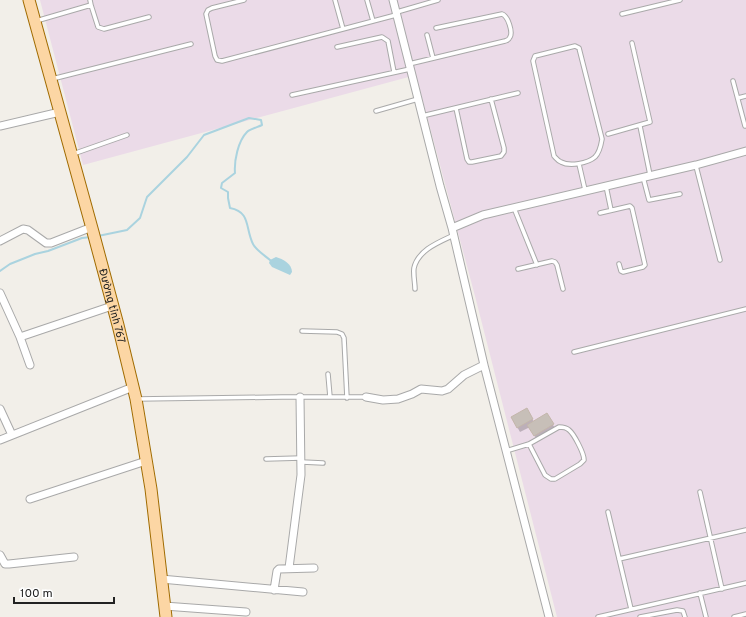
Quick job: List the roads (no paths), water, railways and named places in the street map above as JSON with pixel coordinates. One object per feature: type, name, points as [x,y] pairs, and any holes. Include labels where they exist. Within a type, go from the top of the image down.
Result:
[{"type":"main road","name":"Đường tỉnh 767","points":[[29,0],[72,154],[136,399],[146,461],[165,611]]},
{"type":"street","points":[[393,0],[453,232],[484,365],[549,617]]},
{"type":"street","points":[[0,126],[60,112]]},
{"type":"street","points":[[453,232],[483,215],[696,165],[746,151]]},
{"type":"street","points":[[0,241],[23,229],[28,230],[46,243],[93,233]]},
{"type":"street","points":[[0,293],[20,337],[30,365]]},
{"type":"street","points":[[20,337],[112,306]]},
{"type":"street","points":[[366,397],[383,400],[412,394],[421,389],[442,391],[448,389],[464,375],[484,365]]},
{"type":"street","points":[[0,440],[133,387]]},
{"type":"street","points":[[289,568],[302,475],[300,397]]},
{"type":"street","points":[[0,409],[12,435]]},
{"type":"street","points":[[30,499],[146,461]]},
{"type":"street","points":[[0,555],[5,564],[74,557]]},
{"type":"street","points":[[274,590],[277,571],[279,569],[314,568]]},
{"type":"street","points":[[161,579],[303,592]]},
{"type":"street","points":[[165,611],[246,612]]},
{"type":"lane","points":[[90,0],[98,27],[101,29],[149,17]]},
{"type":"lane","points":[[244,0],[212,8],[208,10],[206,14],[217,60],[222,61],[373,21],[438,0]]},
{"type":"lane","points":[[335,0],[342,29]]},
{"type":"lane","points":[[367,0],[373,21]]},
{"type":"lane","points":[[622,14],[680,0]]},
{"type":"lane","points":[[35,21],[91,5]]},
{"type":"lane","points":[[292,96],[394,72],[433,58],[505,41],[510,39],[511,35],[507,18],[502,14],[436,28]]},
{"type":"lane","points":[[427,35],[433,58]]},
{"type":"lane","points":[[337,47],[382,37],[386,38],[388,41],[394,72]]},
{"type":"lane","points":[[608,134],[640,126],[649,123],[650,121],[632,43]]},
{"type":"lane","points":[[51,80],[191,44]]},
{"type":"lane","points":[[575,46],[579,48],[602,139],[600,148],[595,157],[579,164],[562,163],[554,156],[533,61],[535,56],[575,46]]},
{"type":"lane","points":[[733,81],[745,126]]},
{"type":"lane","points":[[422,116],[518,93]]},
{"type":"lane","points":[[738,98],[746,96]]},
{"type":"lane","points":[[376,111],[418,99]]},
{"type":"lane","points":[[456,108],[467,159],[469,162],[501,156],[504,152],[504,148],[491,99]]},
{"type":"lane","points":[[640,126],[647,176],[648,199],[650,200],[680,194]]},
{"type":"lane","points":[[72,154],[127,135]]},
{"type":"lane","points":[[579,164],[585,190]]},
{"type":"lane","points":[[696,165],[720,260]]},
{"type":"lane","points":[[606,186],[611,210]]},
{"type":"lane","points":[[600,213],[630,206],[632,208],[645,262],[643,266],[623,272],[621,271],[619,264]]},
{"type":"lane","points":[[514,208],[537,265]]},
{"type":"lane","points":[[415,290],[414,268],[420,255],[453,232]]},
{"type":"lane","points":[[518,269],[552,261],[555,262],[563,289]]},
{"type":"lane","points":[[574,352],[746,309]]},
{"type":"lane","points":[[302,331],[337,332],[342,334],[344,338],[346,398]]},
{"type":"lane","points":[[328,374],[330,398]]},
{"type":"lane","points":[[136,399],[366,397]]},
{"type":"lane","points":[[506,451],[529,444],[559,427],[564,427],[571,432],[583,454],[584,460],[555,479],[550,479],[545,475],[529,444]]},
{"type":"lane","points":[[266,459],[302,460],[322,463]]},
{"type":"lane","points":[[700,492],[722,589]]},
{"type":"lane","points":[[608,512],[630,609]]},
{"type":"lane","points":[[619,558],[746,530]]},
{"type":"lane","points":[[598,617],[746,583]]},
{"type":"lane","points":[[700,593],[706,617]]},
{"type":"lane","points":[[639,607],[640,617],[676,610],[683,611],[685,617]]},
{"type":"lane","points":[[734,617],[746,614]]},
{"type":"water","points":[[276,257],[289,264],[292,269],[290,275],[272,267],[269,263],[270,260]]},
{"type":"waterway","points":[[98,236],[127,230],[140,218],[147,197],[187,157],[204,135],[249,118],[261,120],[262,125],[248,131],[244,136],[237,151],[235,173],[222,183],[221,188],[228,192],[230,208],[237,210],[244,217],[254,246],[270,260]]},
{"type":"waterway","points":[[0,271],[10,264],[35,254],[48,251],[82,238],[91,237]]}]
